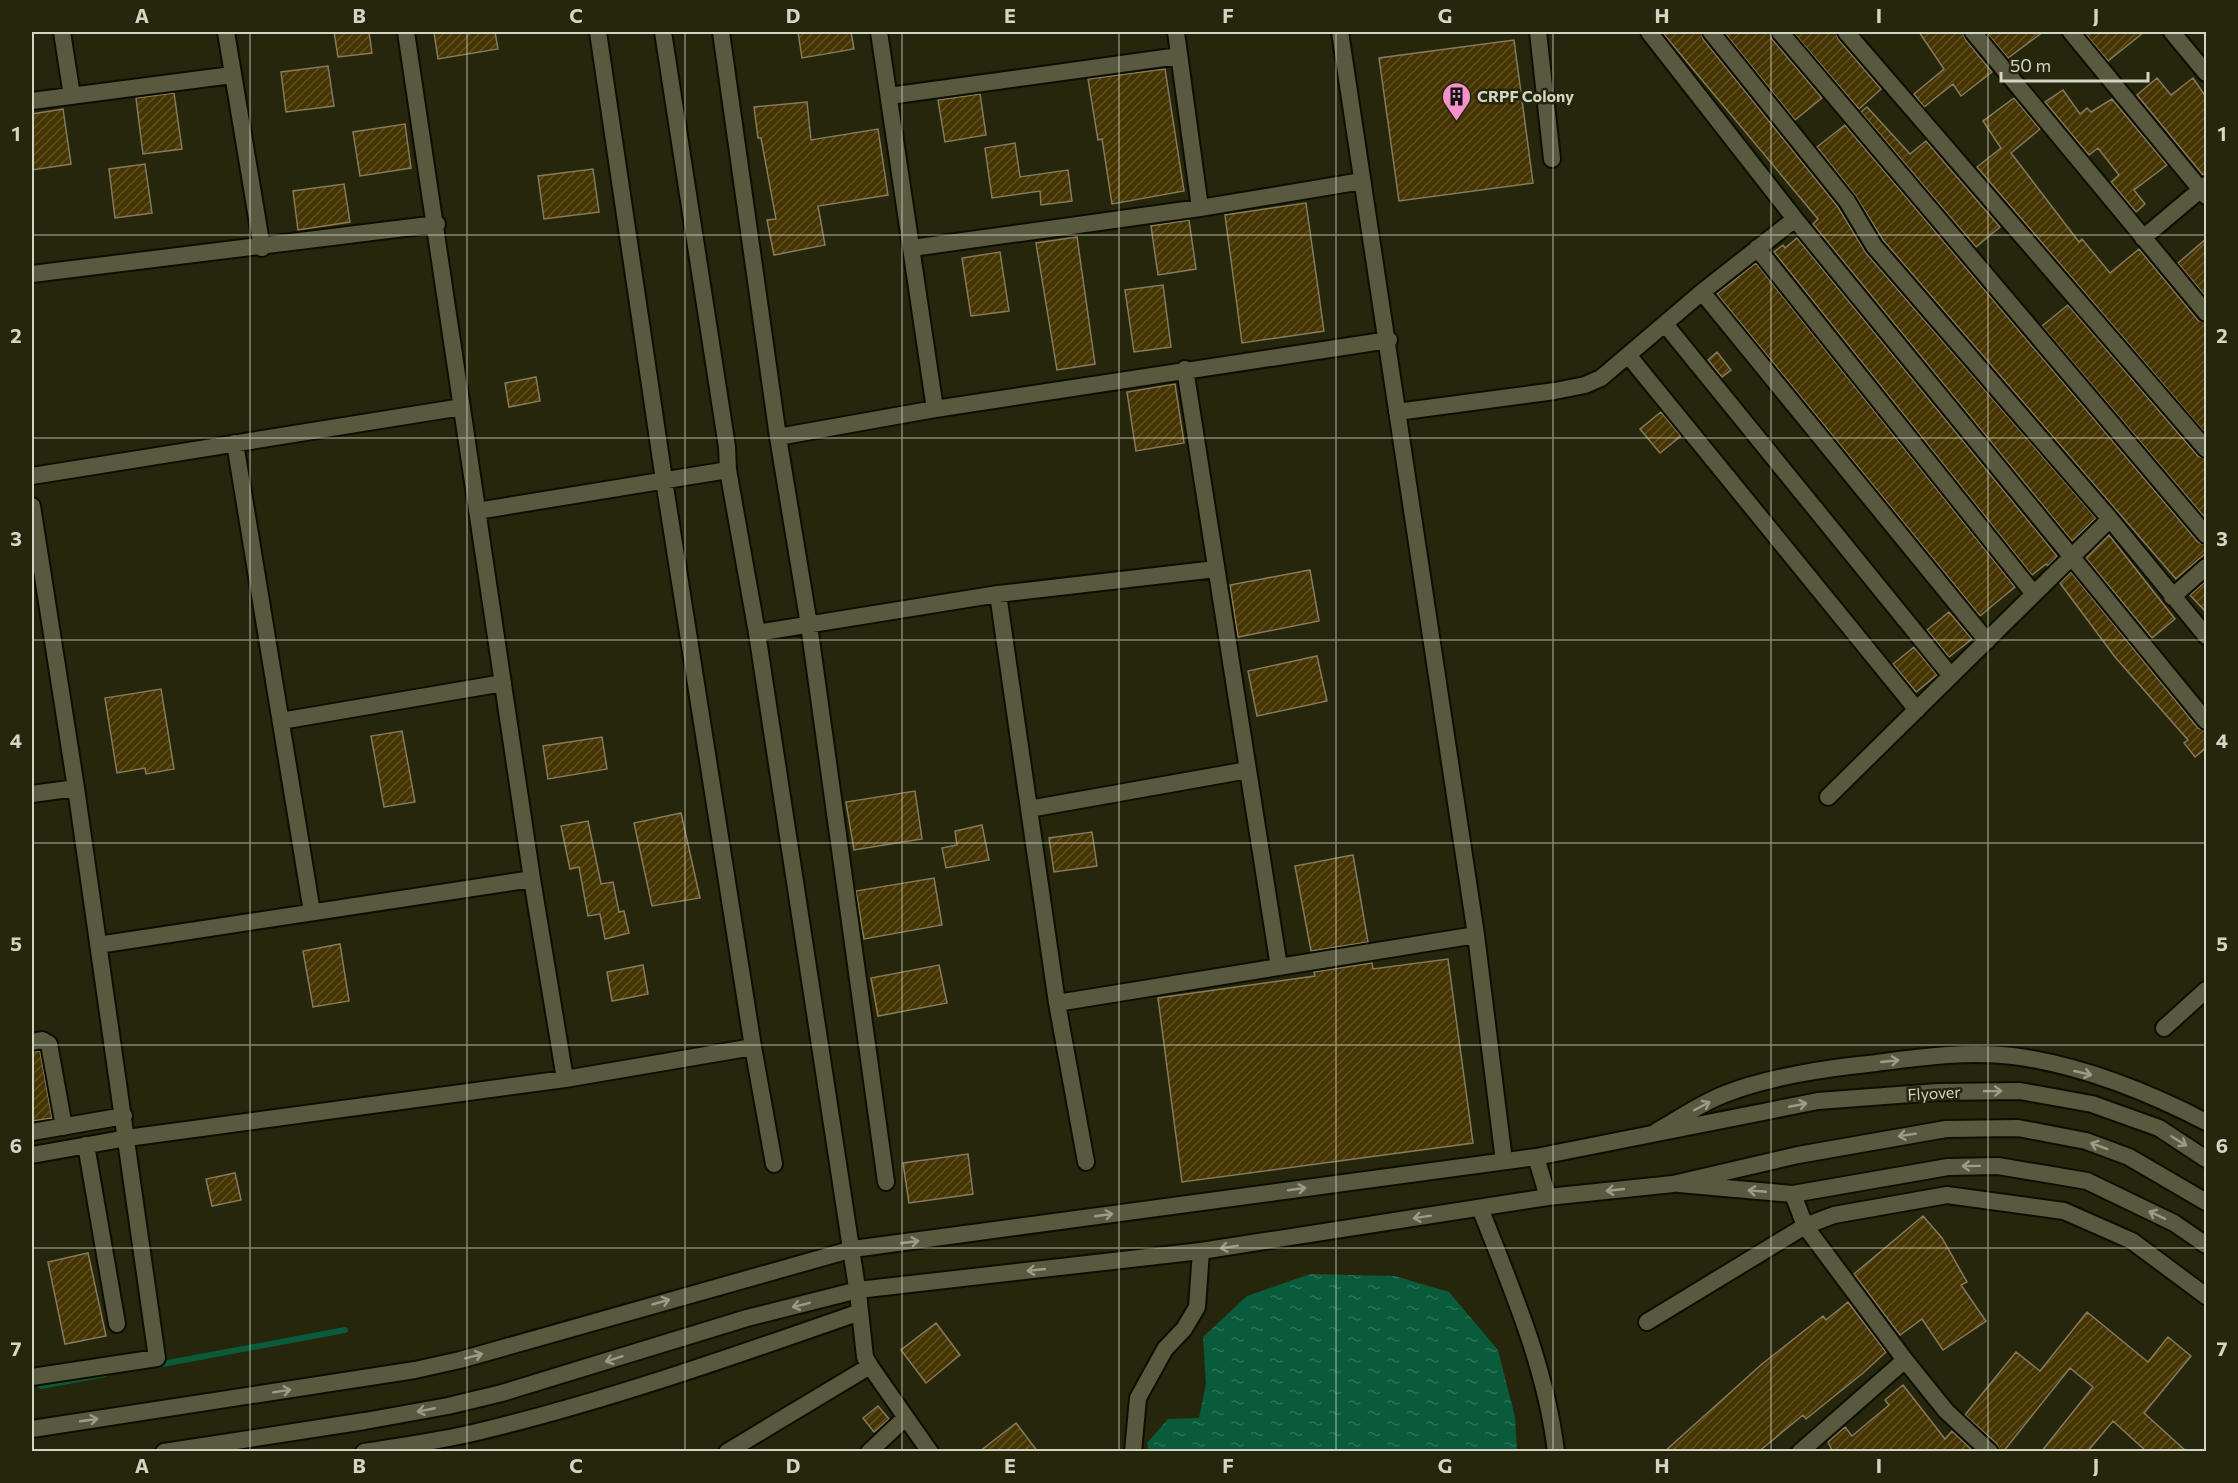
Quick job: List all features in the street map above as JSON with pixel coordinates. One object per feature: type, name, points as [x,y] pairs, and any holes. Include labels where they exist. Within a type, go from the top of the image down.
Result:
[{"type":"street","points":[[62,32],[72,96]]},
{"type":"street","points":[[226,32],[262,248]]},
{"type":"street","points":[[406,32],[437,224],[532,879],[565,1079]]},
{"type":"street","points":[[598,32],[664,480],[753,1047],[774,1164]]},
{"type":"street","points":[[663,32],[727,447],[728,470],[757,633],[852,1249],[865,1357],[930,1452]]},
{"type":"street","points":[[721,32],[778,437],[809,625],[886,1182]]},
{"type":"street","points":[[879,32],[935,408]]},
{"type":"street","points":[[1176,32],[1200,208]]},
{"type":"street","points":[[1340,32],[1362,182],[1389,340],[1397,412],[1476,935],[1504,1161]]},
{"type":"street","points":[[1538,32],[1552,159]]},
{"type":"street","points":[[1649,32],[1795,219],[2206,721]]},
{"type":"street","points":[[1711,32],[1839,191],[1874,246],[2110,519],[2206,636]]},
{"type":"street","points":[[1780,32],[2206,535]]},
{"type":"street","points":[[1846,32],[2206,449]]},
{"type":"street","points":[[1973,32],[2206,313]]},
{"type":"street","points":[[2071,32],[2205,190],[2143,238]]},
{"type":"street","points":[[2172,32],[2206,73]]},
{"type":"street","points":[[889,96],[1179,56]]},
{"type":"street","points":[[32,101],[232,75]]},
{"type":"street","points":[[912,248],[1200,208],[1362,182]]},
{"type":"street","points":[[1397,412],[1585,385],[1601,378],[1702,292],[1795,219]]},
{"type":"street","points":[[32,274],[262,248],[437,224]]},
{"type":"street","points":[[1757,248],[2034,594]]},
{"type":"street","points":[[1702,292],[1987,641]]},
{"type":"street","points":[[1665,324],[1951,676]]},
{"type":"street","points":[[778,437],[935,408],[1389,340]]},
{"type":"street","points":[[1628,355],[1917,710]]},
{"type":"street","points":[[1185,369],[1279,967]]},
{"type":"street","points":[[32,476],[462,407]]},
{"type":"street","points":[[234,443],[312,912]]},
{"type":"street","points":[[477,511],[728,470]]},
{"type":"street","points":[[32,506],[76,788],[157,1358],[32,1377]]},
{"type":"street","points":[[1828,797],[2110,519]]},
{"type":"street","points":[[2172,597],[2206,567]]},
{"type":"street","points":[[757,633],[998,594],[1216,569]]},
{"type":"street","points":[[998,594],[1057,1003],[1086,1162]]},
{"type":"street","points":[[281,721],[503,683]]},
{"type":"street","points":[[1029,809],[1248,770]]},
{"type":"street","points":[[32,794],[76,788]]},
{"type":"street","points":[[98,945],[532,879]]},
{"type":"street","points":[[1057,1003],[1476,935]]},
{"type":"street","points":[[2163,1028],[2206,990]]},
{"type":"street","points":[[32,1042],[42,1040],[50,1044],[64,1126]]},
{"type":"street","points":[[32,1155],[127,1138],[565,1079],[753,1047]]},
{"type":"street","points":[[1650,1134],[1725,1094],[1736,1091],[1838,1067],[1949,1055],[2013,1056],[2106,1078],[2161,1099],[2206,1122]]},
{"type":"street","name":"Flyover","points":[[32,1429],[449,1362],[852,1249],[1536,1157],[1818,1101],[1938,1092],[2020,1091],[2092,1104],[2159,1128],[2206,1159]]},
{"type":"street","points":[[32,1132],[124,1116]]},
{"type":"street","points":[[165,1452],[365,1422],[448,1406],[502,1393],[747,1318],[1548,1197],[1673,1184],[1753,1164],[1946,1129],[2018,1128],[2086,1142],[2129,1157],[2206,1202]]},
{"type":"street","points":[[86,1145],[117,1324]]},
{"type":"street","points":[[1536,1157],[1548,1197]]},
{"type":"street","points":[[1673,1184],[1793,1194],[1929,1169],[1998,1166],[2087,1181],[2174,1223],[2206,1245]]},
{"type":"street","points":[[1793,1194],[1805,1226],[1905,1360],[1946,1411],[1990,1452]]},
{"type":"street","points":[[1647,1322],[1805,1226],[1834,1215],[1947,1195],[2064,1211],[2132,1241],[2206,1296]]},
{"type":"street","points":[[1480,1208],[1518,1306],[1551,1408],[1556,1452]]},
{"type":"street","points":[[1133,1452],[1138,1398],[1165,1349],[1184,1329],[1197,1307],[1201,1251]]},
{"type":"street","points":[[364,1452],[474,1433],[558,1411],[739,1354],[859,1301]]},
{"type":"street","points":[[1800,1452],[1905,1360]]},
{"type":"street","points":[[728,1452],[870,1366]]},
{"type":"street","points":[[869,1452],[905,1418]]},
{"type":"water","points":[[1310,1274],[1395,1276],[1449,1292],[1498,1350],[1515,1417],[1517,1451],[1149,1451],[1147,1443],[1168,1419],[1199,1418],[1206,1384],[1203,1337],[1247,1296]]},
{"type":"building","points":[[334,32],[369,32],[372,53],[338,57]]},
{"type":"building","points":[[434,32],[495,32],[498,49],[438,59]]},
{"type":"building","points":[[798,32],[851,32],[854,49],[802,58]]},
{"type":"building","points":[[1662,32],[1701,32],[1703,39],[1838,207],[1866,253],[2096,518],[2072,541],[1813,224],[1818,219]]},
{"type":"building","points":[[1724,32],[1770,32],[1772,39],[1822,98],[1795,120]]},
{"type":"building","points":[[1793,32],[1836,32],[1838,39],[1881,89],[1859,109]]},
{"type":"building","points":[[1919,32],[1963,32],[1965,39],[1992,72],[1961,96],[1953,84],[1924,107],[1914,94],[1944,69]]},
{"type":"building","points":[[1986,32],[2043,32],[2008,58]]},
{"type":"building","points":[[2084,32],[2144,32],[2108,61]]},
{"type":"building","name":"CRPF Colony","points":[[1514,40],[1533,183],[1399,201],[1379,58]]},
{"type":"building","points":[[328,66],[334,106],[286,112],[281,72]]},
{"type":"building","points":[[1165,69],[1184,191],[1112,204],[1102,139],[1098,140],[1088,79]]},
{"type":"building","points":[[2157,78],[2171,95],[2193,78],[2206,97],[2206,175],[2203,175],[2137,95]]},
{"type":"building","points":[[2063,90],[2080,114],[2087,108],[2091,112],[2112,99],[2167,165],[2134,190],[2145,204],[2136,212],[2111,182],[2119,175],[2098,148],[2089,155],[2045,102]]},
{"type":"building","points":[[174,93],[182,149],[143,154],[136,98]]},
{"type":"building","points":[[980,94],[986,135],[945,142],[938,100]]},
{"type":"building","points":[[2014,98],[2040,129],[2011,153],[2079,242],[2082,239],[2110,273],[2139,249],[2198,320],[2206,323],[2206,434],[1977,167],[2001,148],[1983,121]]},
{"type":"building","points":[[807,102],[811,140],[878,129],[888,195],[818,206],[825,245],[774,255],[767,220],[776,219],[761,138],[758,138],[754,107]]},
{"type":"building","points":[[1867,107],[1910,154],[1926,141],[2000,227],[1976,247],[1861,112]]},
{"type":"building","points":[[63,109],[71,164],[32,170],[32,114]]},
{"type":"building","points":[[405,124],[411,168],[360,176],[353,132]]},
{"type":"building","points":[[1845,125],[2198,542],[2206,545],[2206,553],[2176,579],[1883,240],[1855,195],[1817,147]]},
{"type":"building","points":[[1015,143],[1020,177],[1068,170],[1072,201],[1041,205],[1040,191],[992,198],[985,148]]},
{"type":"building","points":[[145,164],[152,213],[115,218],[109,169]]},
{"type":"building","points":[[593,169],[599,212],[544,219],[538,176]]},
{"type":"building","points":[[344,184],[350,222],[298,230],[293,191]]},
{"type":"building","points":[[1306,203],[1324,331],[1242,343],[1225,215]]},
{"type":"building","points":[[1189,220],[1196,269],[1158,275],[1151,226]]},
{"type":"building","points":[[1077,237],[1095,364],[1057,370],[1036,243]]},
{"type":"building","points":[[1797,238],[2057,556],[2048,566],[2046,564],[2032,575],[1774,252],[1783,245],[1785,248]]},
{"type":"building","points":[[2206,239],[2206,297],[2178,263]]},
{"type":"building","points":[[1000,252],[1009,311],[971,316],[962,258]]},
{"type":"building","points":[[1756,263],[2015,587],[1980,616],[1717,294]]},
{"type":"building","points":[[1163,285],[1171,347],[1134,352],[1125,290]]},
{"type":"building","points":[[2068,305],[2198,456],[2206,459],[2206,519],[2042,326]]},
{"type":"building","points":[[1717,352],[1731,370],[1722,377],[1708,360]]},
{"type":"building","points":[[536,377],[540,401],[509,407],[505,383]]},
{"type":"building","points":[[1175,384],[1184,443],[1136,451],[1127,392]]},
{"type":"building","points":[[1661,412],[1681,436],[1660,453],[1640,429]]},
{"type":"building","points":[[2109,535],[2175,619],[2152,638],[2086,558]]},
{"type":"building","points":[[1310,570],[1319,621],[1238,637],[1230,585]]},
{"type":"building","points":[[2071,572],[2198,728],[2206,731],[2206,748],[2195,757],[2184,743],[2188,740],[2115,657],[2060,583]]},
{"type":"building","points":[[2206,583],[2206,612],[2190,595]]},
{"type":"building","points":[[1949,612],[1972,639],[1949,657],[1927,630]]},
{"type":"building","points":[[1914,647],[1937,675],[1916,692],[1893,664]]},
{"type":"building","points":[[1317,656],[1327,701],[1257,716],[1248,671]]},
{"type":"building","points":[[161,689],[174,769],[146,774],[145,768],[117,773],[105,698]]},
{"type":"building","points":[[402,731],[415,802],[384,807],[371,736]]},
{"type":"building","points":[[602,737],[607,769],[548,779],[543,746]]},
{"type":"building","points":[[915,791],[922,839],[854,850],[846,802]]},
{"type":"building","points":[[681,813],[700,898],[652,906],[634,823]]},
{"type":"building","points":[[588,821],[601,884],[613,882],[619,912],[624,911],[629,933],[605,939],[600,914],[588,916],[579,867],[570,869],[561,826]]},
{"type":"building","points":[[982,825],[989,860],[946,868],[942,848],[957,845],[955,831]]},
{"type":"building","points":[[1092,832],[1097,866],[1054,872],[1049,838]]},
{"type":"building","points":[[1353,855],[1368,942],[1311,951],[1295,866]]},
{"type":"building","points":[[934,878],[942,925],[864,939],[856,891]]},
{"type":"building","points":[[340,944],[349,1001],[313,1007],[303,951]]},
{"type":"building","points":[[1448,959],[1473,1143],[1182,1182],[1158,998],[1315,976],[1314,972],[1372,963],[1373,969]]},
{"type":"building","points":[[643,965],[648,994],[612,1001],[607,972]]},
{"type":"building","points":[[939,965],[947,1003],[878,1016],[871,978]]},
{"type":"building","points":[[40,1051],[52,1118],[32,1121],[32,1052]]},
{"type":"building","points":[[968,1154],[973,1194],[909,1203],[903,1163]]},
{"type":"building","points":[[235,1173],[241,1200],[212,1206],[206,1179]]},
{"type":"building","points":[[1923,1216],[1942,1238],[1967,1282],[1961,1285],[1986,1321],[1943,1350],[1922,1319],[1900,1335],[1854,1274]]},
{"type":"building","points":[[88,1253],[106,1336],[65,1344],[48,1262]]},
{"type":"building","points":[[1848,1302],[1886,1352],[1863,1373],[1806,1419],[1803,1415],[1758,1452],[1664,1452],[1762,1364],[1823,1316],[1826,1320]]},
{"type":"building","points":[[2087,1312],[2148,1362],[2168,1337],[2191,1356],[2144,1413],[2187,1452],[2147,1452],[2113,1421],[2087,1452],[2041,1452],[2093,1387],[2070,1368],[2003,1452],[2000,1452],[1997,1444],[1965,1415],[2016,1352],[2040,1371]]},
{"type":"building","points":[[936,1323],[960,1355],[926,1383],[901,1350]]},
{"type":"building","points":[[1903,1385],[1945,1439],[1952,1431],[1974,1452],[1833,1452],[1828,1442],[1845,1427],[1852,1436],[1889,1405],[1885,1400]]},
{"type":"building","points":[[878,1406],[889,1419],[874,1432],[863,1418]]},
{"type":"building","points":[[1016,1423],[1038,1452],[979,1452]]},
{"type":"waterway","points":[[157,1365],[345,1330]]},
{"type":"waterway","points":[[41,1386],[105,1374]]},
{"type":"place","name":"CRPF Colony","points":[[1456,122]]}]
